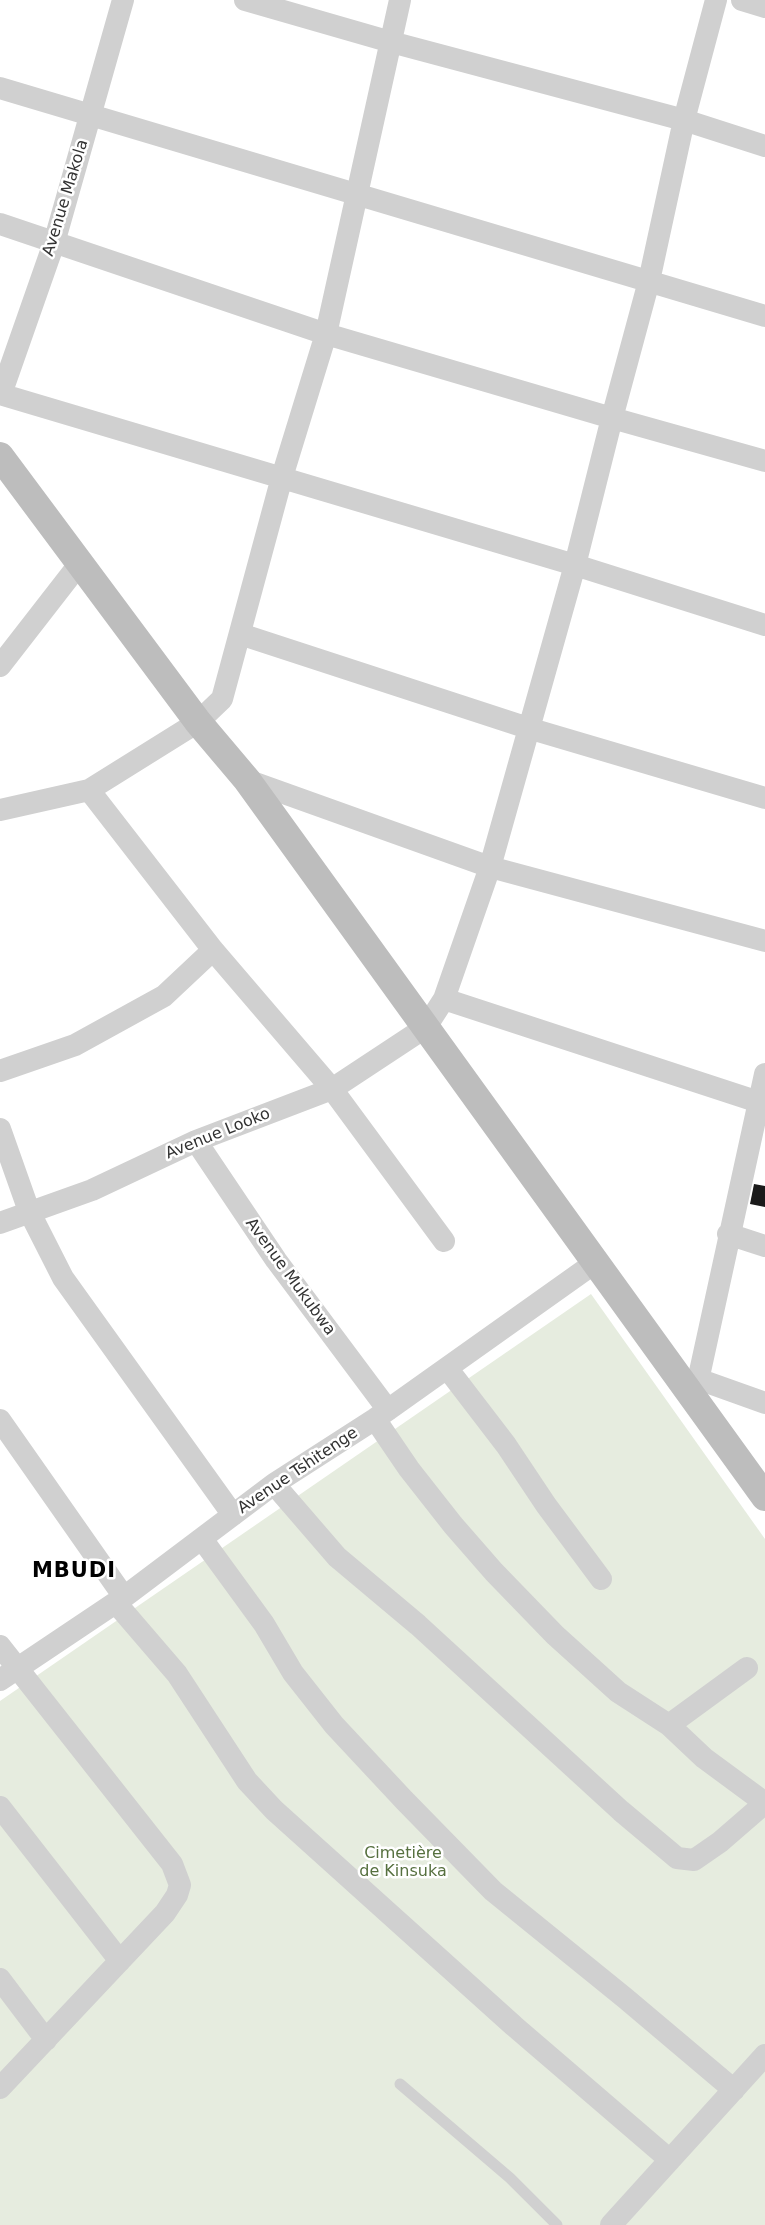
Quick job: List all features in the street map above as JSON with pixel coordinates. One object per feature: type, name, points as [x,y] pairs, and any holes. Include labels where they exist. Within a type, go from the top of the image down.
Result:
[{"type":"street","name":"Avenue Makola","points":[[0,394],[54,243],[123,0]]},
{"type":"street","points":[[246,0],[391,42],[684,120],[765,146]]},
{"type":"street","points":[[0,810],[89,790],[198,722],[211,712],[222,699],[282,477],[326,334],[400,0]]},
{"type":"street","points":[[426,1027],[444,999],[490,867],[575,565],[649,281],[684,120],[716,0]]},
{"type":"street","points":[[742,0],[765,7]]},
{"type":"street","points":[[0,88],[765,316]]},
{"type":"street","points":[[0,224],[326,334],[765,461]]},
{"type":"street","points":[[0,394],[575,565],[765,625]]},
{"type":"street","points":[[0,456],[198,722],[247,780],[596,1262],[696,1389],[765,1497]]},
{"type":"street","points":[[0,666],[80,564]]},
{"type":"street","points":[[240,634],[528,728],[765,798]]},
{"type":"street","points":[[247,780],[490,867],[765,941]]},
{"type":"street","points":[[89,790],[213,950],[332,1089],[444,1241]]},
{"type":"street","points":[[0,1071],[75,1045],[164,996],[213,950]]},
{"type":"street","points":[[444,999],[762,1103]]},
{"type":"street","name":"Avenue Looko","points":[[0,1222],[92,1190],[196,1141],[332,1089],[426,1027]]},
{"type":"street","points":[[696,1389],[728,1234],[762,1103],[765,1074]]},
{"type":"street","points":[[0,1129],[29,1211],[63,1278],[233,1516]]},
{"type":"street","name":"Avenue Mukubwa","points":[[196,1141],[381,1415],[409,1469],[453,1525],[494,1572],[555,1635],[618,1692],[669,1725],[704,1758],[765,1803]]},
{"type":"street","points":[[728,1234],[765,1246]]},
{"type":"street","name":"Avenue Tshitenge","points":[[9,1674],[120,1600],[274,1484],[381,1415],[596,1262]]},
{"type":"street","points":[[447,1368],[506,1446],[546,1505],[601,1579]]},
{"type":"street","points":[[696,1389],[765,1403]]},
{"type":"street","points":[[0,1420],[120,1600],[177,1674],[247,1781],[274,1810],[514,2026],[670,2160]]},
{"type":"street","points":[[274,1484],[336,1557],[418,1625],[614,1805],[677,1858],[694,1860],[720,1842],[765,1803]]},
{"type":"street","points":[[202,1539],[264,1624],[293,1673],[328,1718],[411,1807],[493,1891],[625,1998],[734,2090]]},
{"type":"street","points":[[0,1646],[9,1674],[172,1864],[180,1886],[177,1895],[165,1913],[0,2088]]},
{"type":"street","points":[[669,1725],[747,1668]]},
{"type":"street","points":[[0,1807],[120,1961]]},
{"type":"street","points":[[0,1979],[46,2040]]},
{"type":"street","points":[[611,2225],[765,2055]]},
{"type":"lane","points":[[400,2084],[510,2178],[557,2225]]},
{"type":"green space","name":"Cimetière de Kinsuka","points":[[591,1294],[765,1539],[765,2225],[0,2225],[0,1701]]},
{"type":"building","points":[[754,1184],[765,1186],[765,1207],[750,1204]]},
{"type":"district","name":"MBUDI","points":[[74,1572]]}]
